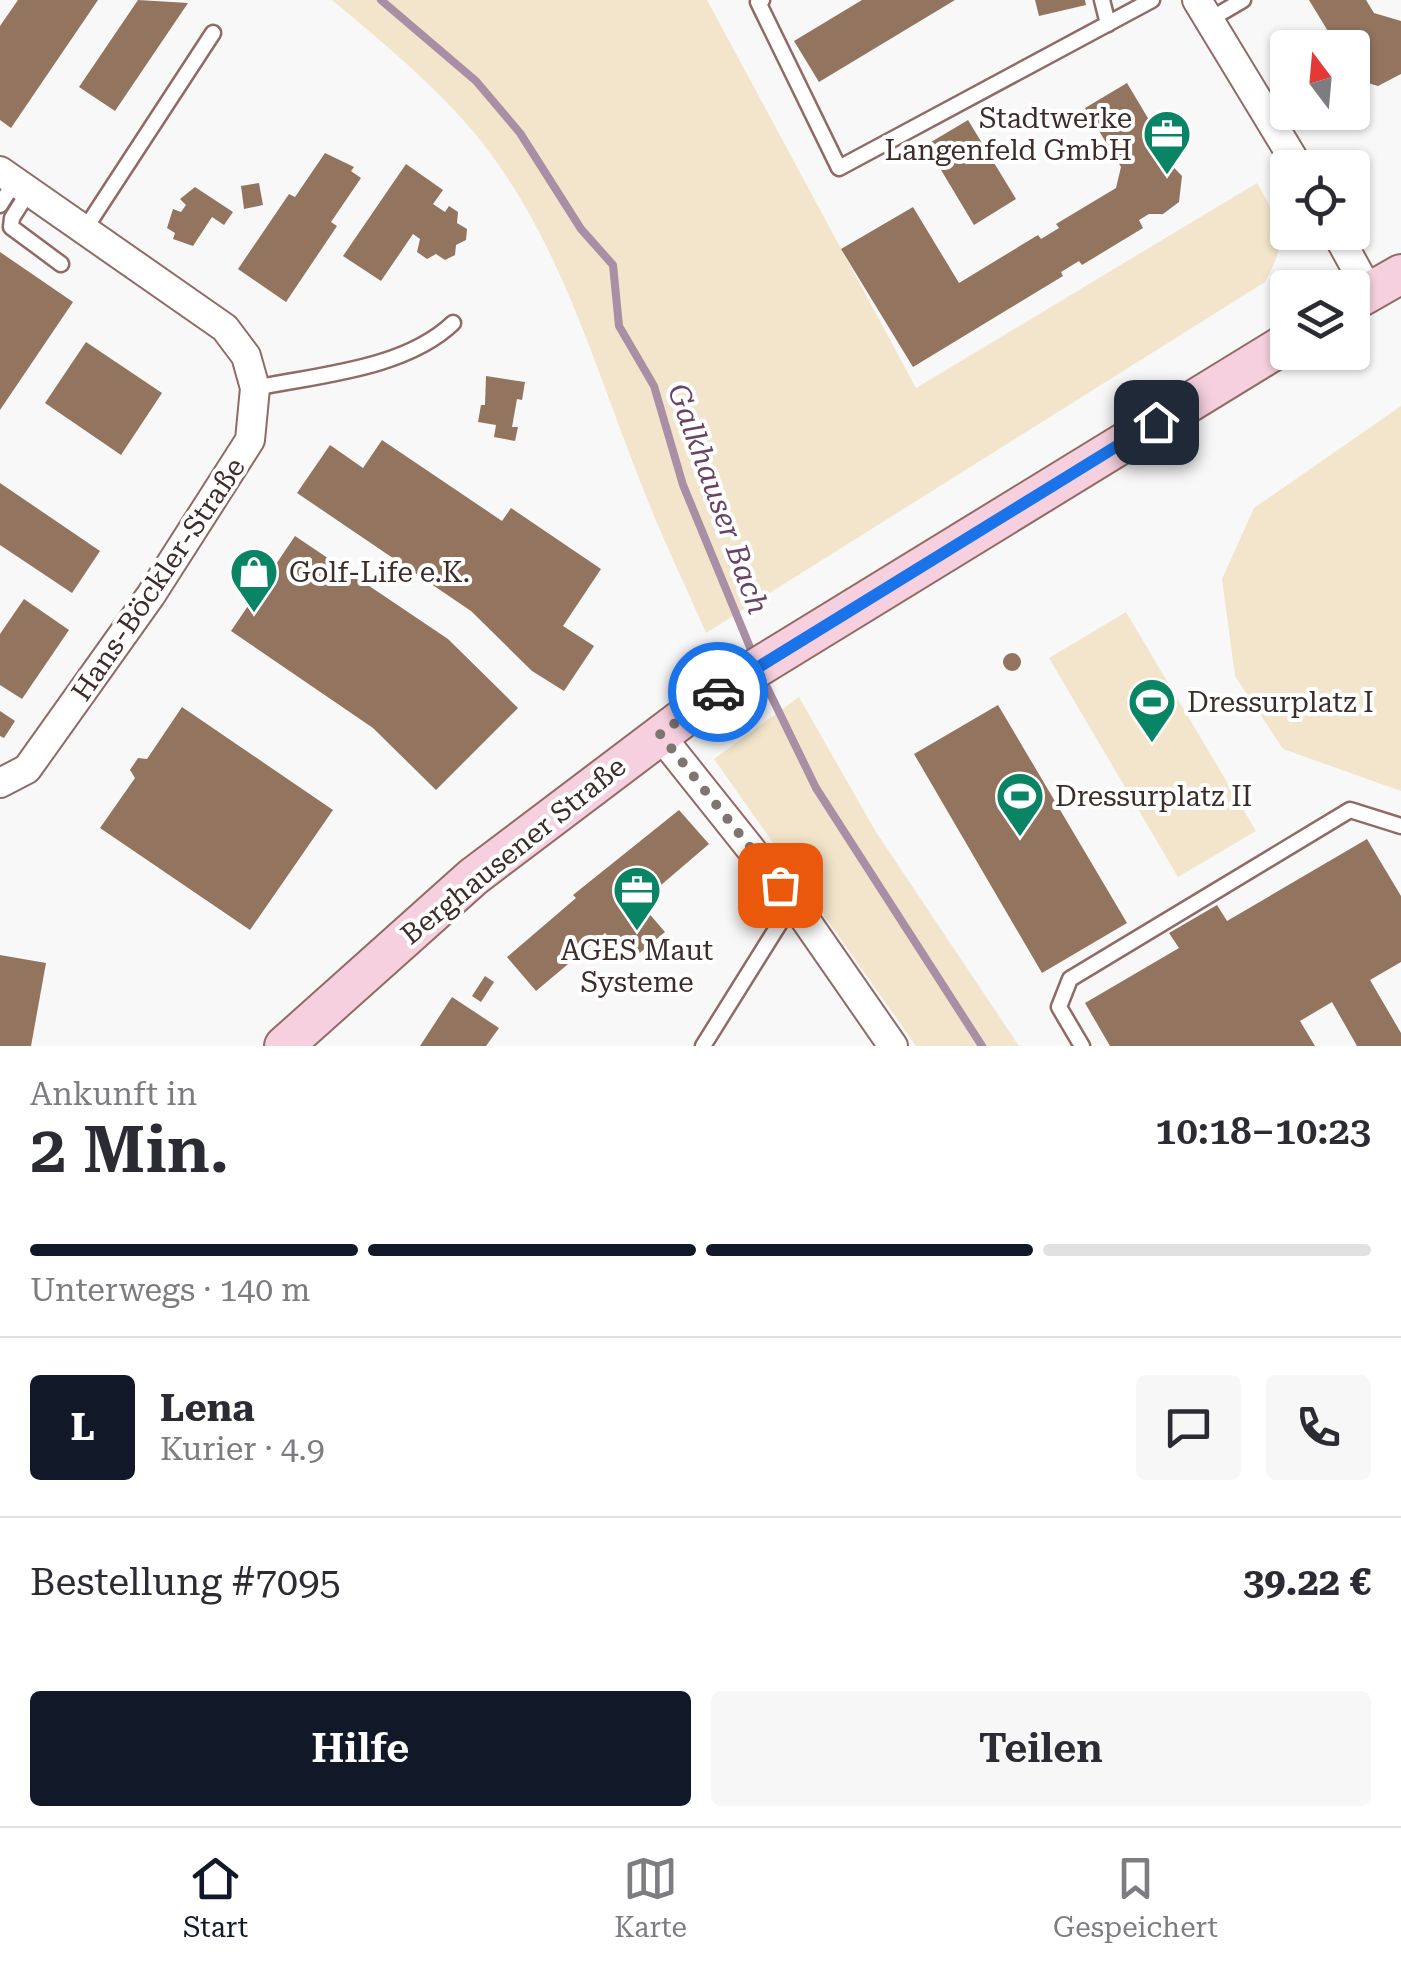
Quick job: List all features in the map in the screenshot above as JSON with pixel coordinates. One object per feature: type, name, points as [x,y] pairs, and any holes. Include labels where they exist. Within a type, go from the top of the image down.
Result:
[{"type":"main road","name":"Berghausener Straße","points":[[295,1038],[472,877],[719,691],[1270,353]]},
{"type":"street","points":[[1203,10],[1288,150]]},
{"type":"street","name":"Hans-Böckler-Straße","points":[[0,783],[27,769],[151,595],[250,440],[255,388],[246,356],[225,328],[85,228],[11,187]]},
{"type":"street","points":[[1348,250],[1374,289]]},
{"type":"street","points":[[660,734],[793,902],[892,1046]]},
{"type":"lane","points":[[762,0],[758,2],[838,168],[1152,0]]},
{"type":"lane","points":[[1102,0],[1108,24]]},
{"type":"lane","points":[[1203,10],[1243,0]]},
{"type":"lane","points":[[85,228],[213,33]]},
{"type":"lane","points":[[11,187],[11,227],[61,264]]},
{"type":"lane","points":[[255,388],[378,361],[438,337],[453,322]]},
{"type":"lane","points":[[1082,1046],[1059,1007],[1070,979],[1350,810],[1401,826]]},
{"type":"lane","points":[[703,1046],[793,902]]},
{"type":"shaded area","points":[[332,0],[707,0],[916,388],[1257,183],[1270,206],[1270,250],[1279,250],[1278,253],[1265,282],[706,633],[649,505],[571,301],[528,212],[472,130],[405,62]]},
{"type":"shaded area","points":[[1401,406],[1401,791],[1283,749],[1235,676],[1222,579],[1254,508]]},
{"type":"shaded area","name":"Dressurplatz I","points":[[1126,612],[1256,831],[1178,877],[1049,658]]},
{"type":"shaded area","points":[[799,697],[876,832],[1019,1046],[916,1046],[714,759]]},
{"type":"building","points":[[18,0],[98,0],[11,128],[0,120],[0,26]]},
{"type":"building","points":[[138,0],[188,3],[115,111],[79,87]]},
{"type":"building","points":[[862,0],[955,0],[819,82],[794,41]]},
{"type":"building","points":[[1035,0],[1085,0],[1086,5],[1039,16]]},
{"type":"building","points":[[1309,0],[1366,0],[1374,13],[1401,21],[1401,74],[1378,86],[1370,84],[1370,30],[1327,30]]},
{"type":"building","points":[[1127,83],[1164,145],[1156,149],[1182,176],[1179,202],[1163,214],[1149,214],[1139,220],[1143,228],[1082,265],[1079,261],[1061,272],[1063,276],[913,367],[841,249],[913,207],[959,283],[1038,235],[1041,239],[1059,228],[1056,224],[1116,188],[1121,167],[1085,108]]},
{"type":"building","points":[[968,120],[1016,199],[974,225],[926,145]]},
{"type":"building","points":[[325,153],[354,167],[351,171],[361,178],[331,222],[337,226],[286,302],[238,269],[289,194],[295,197]]},
{"type":"building","points":[[406,164],[443,190],[433,204],[445,212],[449,206],[458,212],[457,223],[467,229],[466,240],[456,245],[455,255],[445,260],[436,254],[427,259],[417,252],[420,239],[413,234],[381,281],[343,256]]},
{"type":"building","points":[[259,183],[263,205],[244,209],[241,186]]},
{"type":"building","points":[[195,187],[233,212],[224,225],[212,217],[193,246],[173,239],[175,233],[167,228],[173,209],[181,212],[186,205],[180,199]]},
{"type":"building","points":[[0,252],[73,302],[0,410]]},
{"type":"building","points":[[86,342],[162,393],[121,455],[45,403]]},
{"type":"building","points":[[486,376],[525,382],[512,427],[518,427],[515,441],[494,437],[496,425],[478,422],[481,405],[485,405]]},
{"type":"building","points":[[382,440],[502,521],[511,508],[601,569],[563,626],[594,646],[564,691],[532,671],[471,611],[297,493],[330,445],[363,468]]},
{"type":"building","points":[[0,483],[100,551],[72,593],[0,545]]},
{"type":"building","points":[[295,536],[448,639],[518,708],[436,790],[373,728],[231,631]]},
{"type":"building","points":[[24,599],[69,630],[22,699],[0,685],[0,634]]},
{"type":"building","points":[[1012,653],[1019,655],[1019,669],[1012,671],[1005,669],[1003,662],[1005,655]]},
{"type":"building","name":"Dressurplatz II","points":[[998,705],[1127,923],[1042,973],[914,754]]},
{"type":"building","points":[[182,707],[333,810],[250,930],[100,828],[135,778],[130,770],[138,758],[147,759]]},
{"type":"building","points":[[0,711],[15,721],[4,738],[0,736]]},
{"type":"building","points":[[679,810],[709,844],[640,903],[665,932],[630,961],[605,933],[536,991],[507,957],[576,898],[573,895]]},
{"type":"building","points":[[1367,839],[1401,896],[1401,962],[1370,980],[1401,1033],[1401,1046],[1357,1046],[1332,1002],[1300,1021],[1315,1046],[1110,1046],[1085,1003],[1179,948],[1169,933],[1217,905],[1227,921]]},
{"type":"building","points":[[0,955],[46,963],[31,1046],[0,1046]]},
{"type":"building","points":[[485,976],[494,982],[481,1002],[472,996]]},
{"type":"building","points":[[452,997],[499,1028],[486,1046],[420,1046]]},
{"type":"waterway","name":"Galkhauser Bach","points":[[381,0],[476,81],[520,133],[581,229],[613,265],[619,326],[654,386],[683,485],[754,657]]},
{"type":"waterway","name":"Galkhauser Bach","points":[[761,675],[816,788],[982,1046]]},
{"type":"way so far","points":[[718,692],[660,734],[780,885]]},
{"type":"place","name":"Stadtwerke Langenfeld GmbH","points":[[1167,176]]},
{"type":"place","name":"Golf-Life e.K.","points":[[254,614]]},
{"type":"place","name":"Dressurplatz I","points":[[1152,744]]},
{"type":"place","name":"Dressurplatz II","points":[[1020,838]]},
{"type":"place","name":"AGES Maut Systeme","points":[[637,932]]},
{"type":"route","points":[[718,692],[1156,422]]}]
